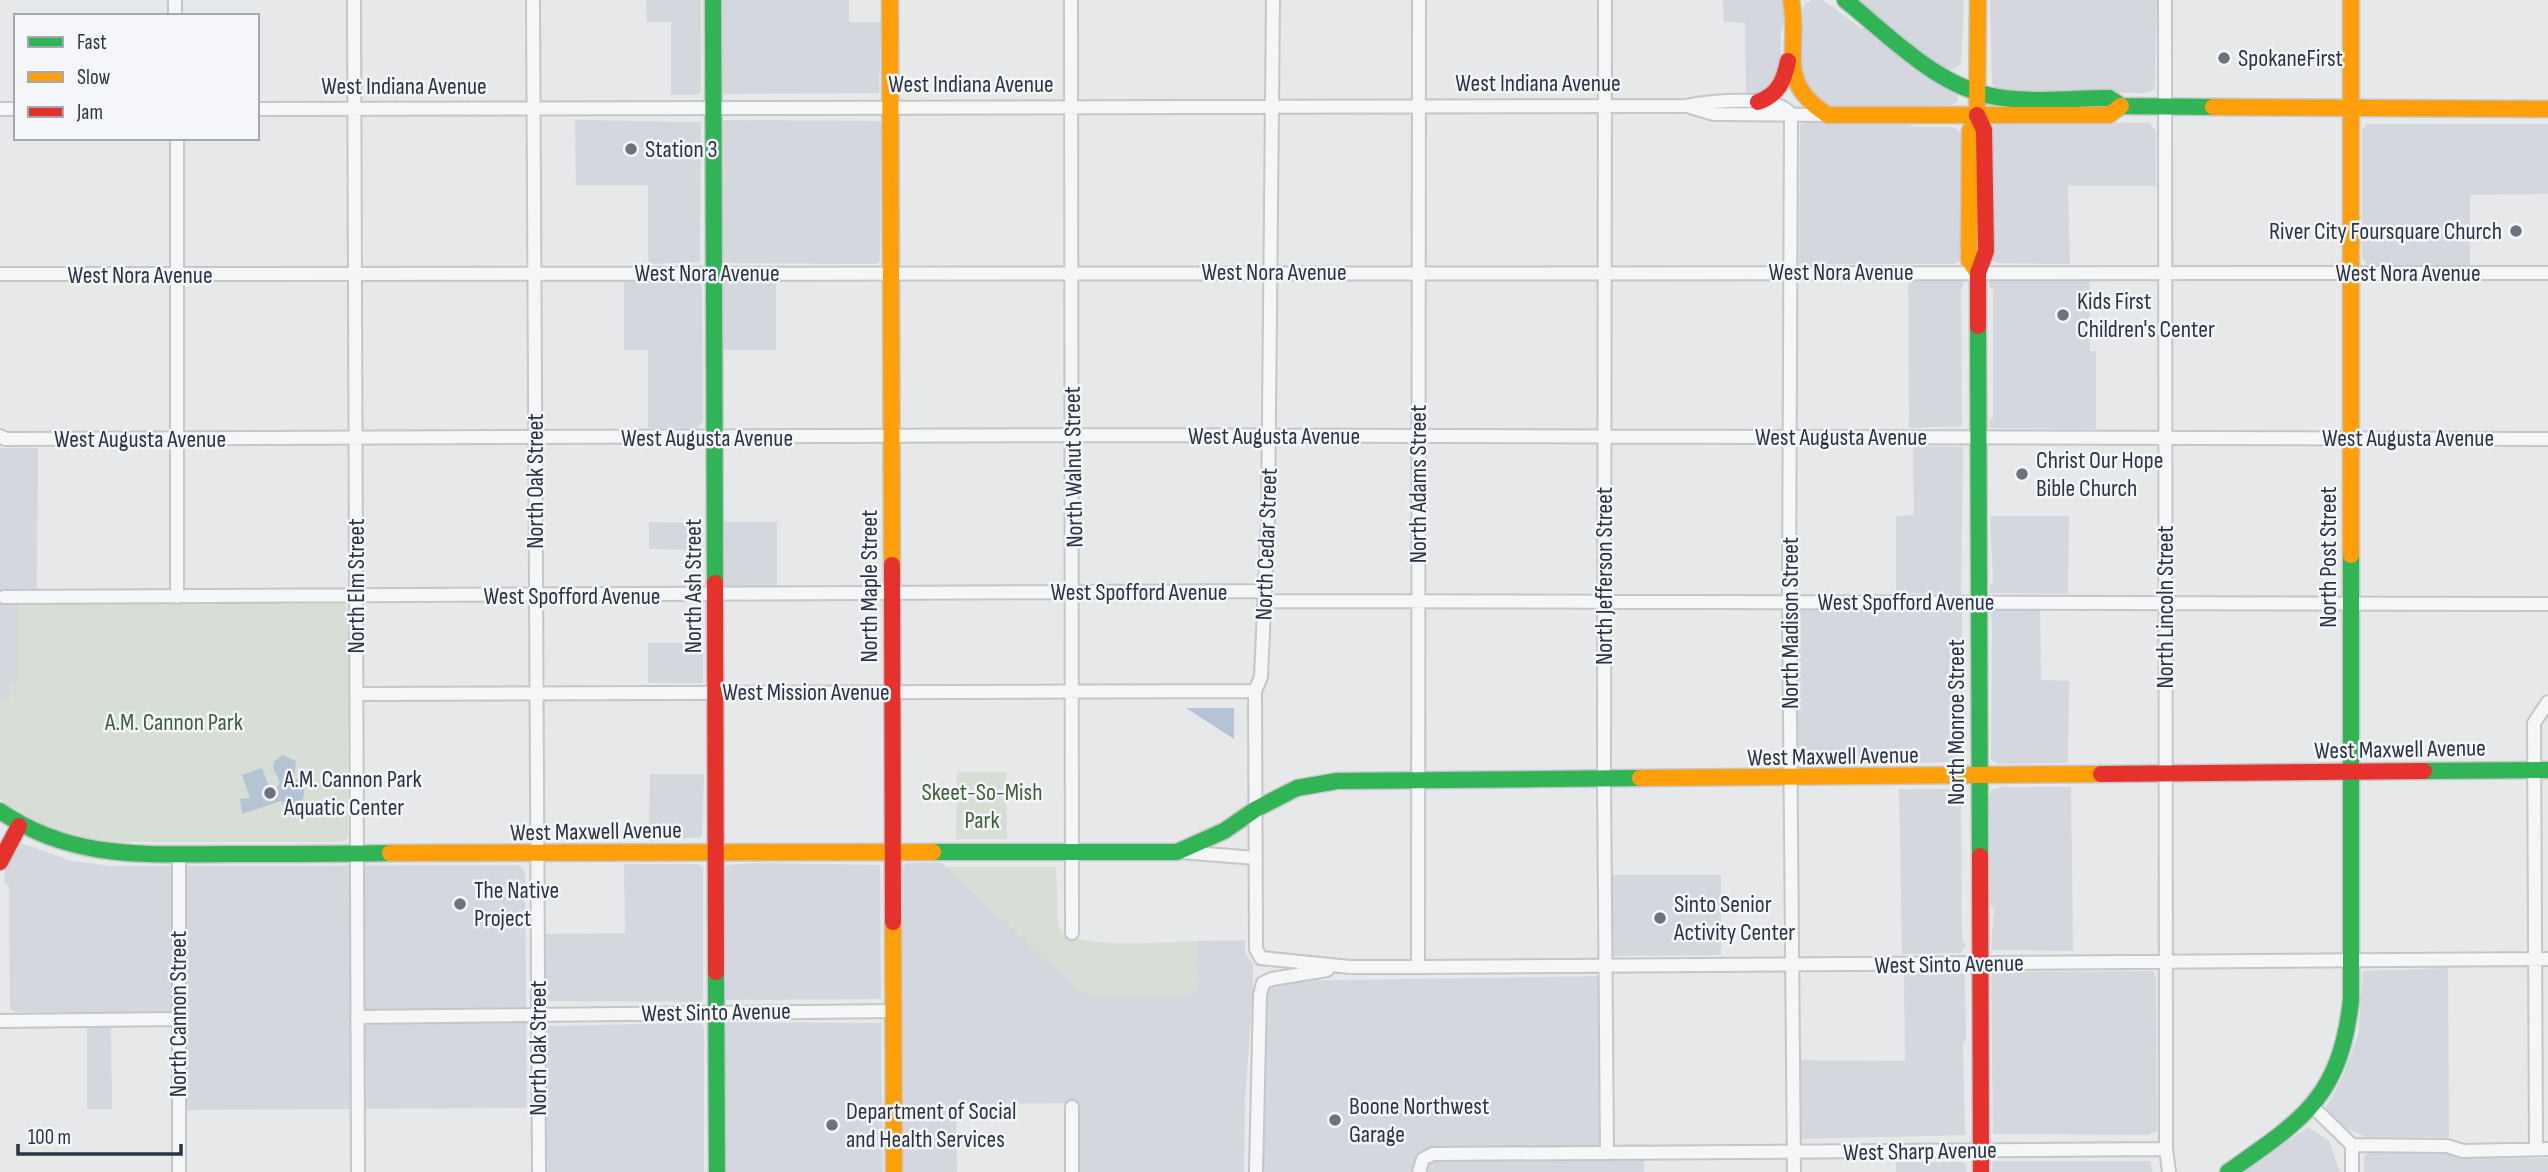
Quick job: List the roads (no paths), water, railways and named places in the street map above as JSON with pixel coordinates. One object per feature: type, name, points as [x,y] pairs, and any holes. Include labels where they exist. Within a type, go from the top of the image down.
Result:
[{"type":"main road","name":"North Ash Street","points":[[713,0],[717,1172]]},
{"type":"main road","name":"North Maple Street","points":[[890,0],[894,1172]]},
{"type":"main road","points":[[1791,0],[1795,85],[1810,106],[1828,116]]},
{"type":"main road","points":[[1792,26],[1805,0]]},
{"type":"main road","name":"West Indiana Avenue","points":[[1845,0],[1932,71],[1977,93],[1999,98],[2109,98],[2121,106],[2165,107],[2548,109]]},
{"type":"main road","name":"North Monroe Street","points":[[1978,0],[1977,115],[1970,131],[1969,260],[1978,273],[1981,1172]]},
{"type":"main road","name":"North Post Street","points":[[2228,1172],[2311,1105],[2332,1078],[2346,1038],[2351,1000],[2351,0]]},
{"type":"main road","points":[[1758,102],[1770,98],[1780,89],[1792,43]]},
{"type":"main road","name":"West Indiana Avenue","points":[[1828,116],[2109,114],[2121,106]]},
{"type":"main road","name":"West Maxwell Avenue","points":[[0,811],[19,826],[65,844],[93,849],[179,855],[1177,852],[1224,831],[1256,808],[1297,788],[1337,781],[1790,779],[2541,770]]},
{"type":"main road","points":[[0,862],[19,826]]},
{"type":"street","name":"North Elm Street","points":[[354,0],[358,1172]]},
{"type":"street","name":"North Oak Street","points":[[533,0],[539,1172]]},
{"type":"street","name":"North Walnut Street","points":[[1072,0],[1072,933]]},
{"type":"street","name":"North Cedar Street","points":[[1261,958],[1256,949],[1255,691],[1261,682],[1265,596],[1273,0]]},
{"type":"street","name":"North Adams Street","points":[[1418,967],[1419,0]]},
{"type":"street","name":"North Jefferson Street","points":[[1605,0],[1603,601],[1607,1153]]},
{"type":"street","name":"North Lincoln Street","points":[[2165,0],[2166,1149],[2169,1172]]},
{"type":"street","name":"West Indiana Avenue","points":[[259,109],[1685,106],[1714,101],[1758,102],[1785,108],[1791,115]]},
{"type":"street","name":"West Indiana Avenue","points":[[1685,106],[1714,114],[1828,116]]},
{"type":"street","name":"North Madison Street","points":[[1791,115],[1788,601],[1794,1172]]},
{"type":"street","points":[[177,140],[177,597]]},
{"type":"street","name":"West Nora Avenue","points":[[0,274],[2548,273]]},
{"type":"street","name":"West Augusta Avenue","points":[[0,436],[5,439],[1072,435],[2548,439]]},
{"type":"street","name":"West Spofford Avenue","points":[[4,597],[1074,592],[1417,600],[2548,604]]},
{"type":"street","name":"West Mission Avenue","points":[[356,694],[1255,691]]},
{"type":"street","points":[[2311,1105],[2352,1145],[2446,1146],[2463,1150],[2542,1149],[2541,770],[2534,723],[2548,702]]},
{"type":"street","name":"West Maxwell Avenue","points":[[1177,852],[1255,858]]},
{"type":"street","name":"North Cannon Street","points":[[179,855],[179,1172]]},
{"type":"street","name":"West Sinto Avenue","points":[[1261,958],[1350,967],[2541,959]]},
{"type":"street","name":"West Sinto Avenue","points":[[1256,1172],[1259,995],[1263,983],[1272,979],[1350,967]]},
{"type":"street","name":"West Sinto Avenue","points":[[357,1017],[894,1011]]},
{"type":"street","points":[[0,1021],[178,1019]]},
{"type":"street","points":[[1072,1107],[1072,1172]]},
{"type":"street","points":[[2352,1145],[2352,1172]]},
{"type":"street","name":"West Sharp Avenue","points":[[1421,1166],[1433,1154],[2166,1149]]},
{"type":"water","points":[[1186,708],[1234,708],[1234,739]]},
{"type":"water","points":[[282,755],[296,761],[294,779],[304,780],[304,795],[299,810],[281,801],[242,814],[240,799],[250,798],[242,775],[262,768],[271,791],[276,789],[280,782],[273,768],[274,762]]},
{"type":"place","name":"SpokaneFirst","points":[[2224,58]]},
{"type":"place","name":"Station 3","points":[[631,149]]},
{"type":"place","name":"River City Foursquare Church","points":[[2516,231]]},
{"type":"place","name":"Kids First Children's Center","points":[[2063,315]]},
{"type":"place","name":"Christ Our Hope Bible Church","points":[[2022,474]]},
{"type":"place","name":"A.M. Cannon Park Aquatic Center","points":[[270,793]]},
{"type":"place","name":"The Native Project","points":[[460,904]]},
{"type":"place","name":"Sinto Senior Activity Center","points":[[1660,918]]},
{"type":"place","name":"Boone Northwest Garage","points":[[1335,1120]]},
{"type":"place","name":"Department of Social and Health Services","points":[[832,1125]]},
{"type":"park label","name":"A.M. Cannon Park","points":[[174,722]]},
{"type":"park label","name":"Skeet-So-Mish Park","points":[[982,806]]}]
